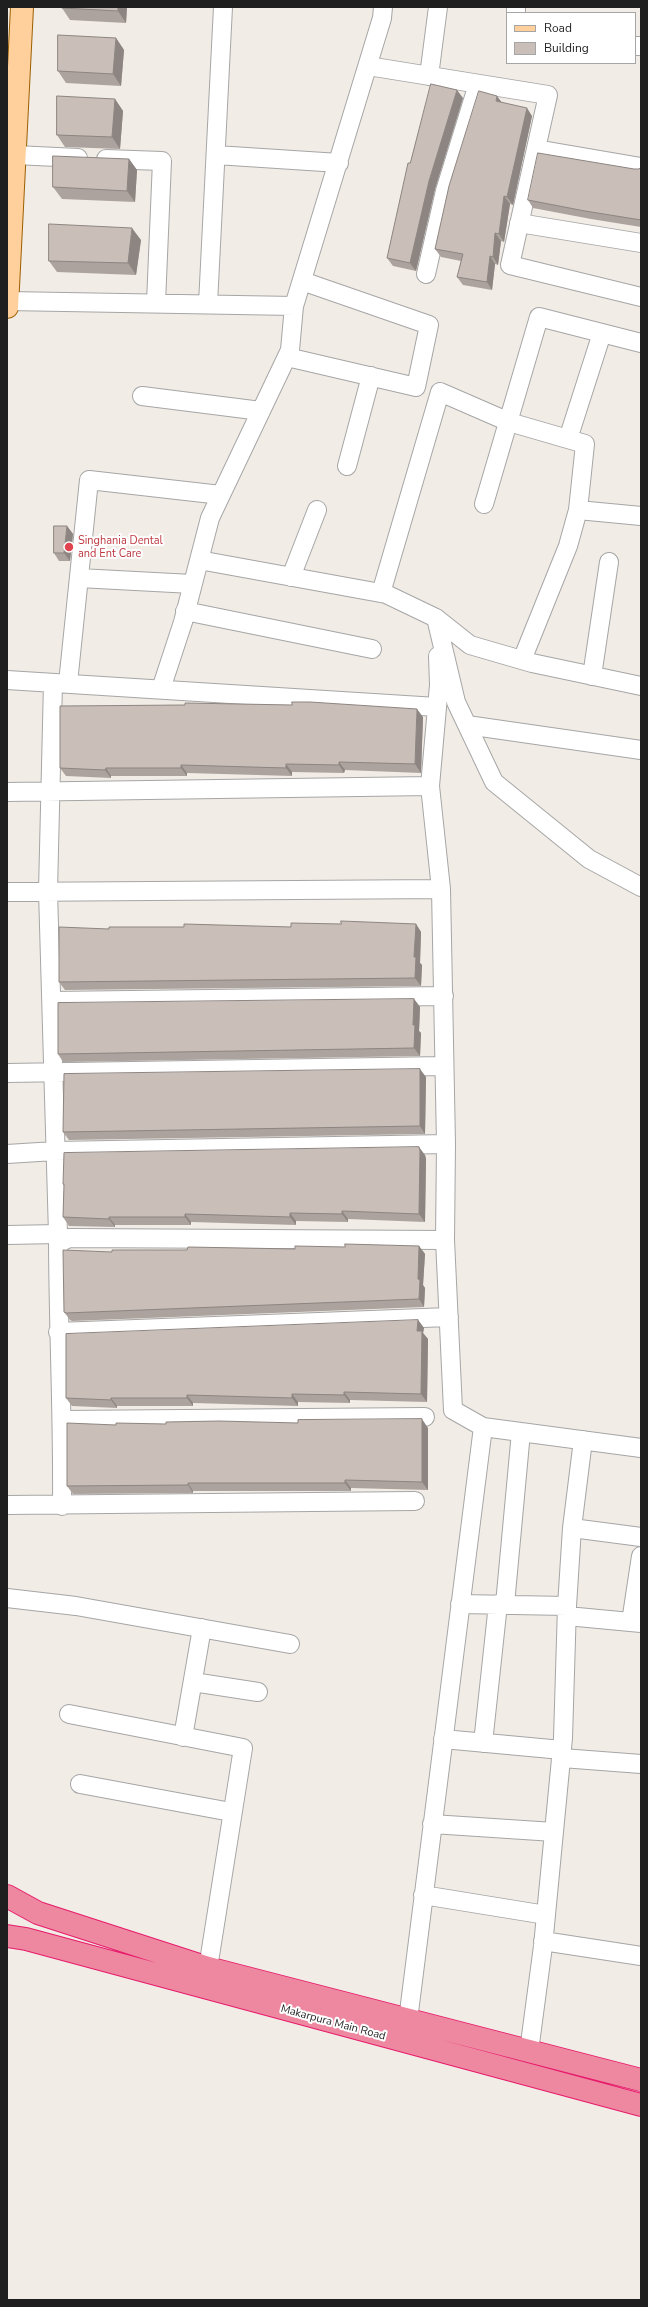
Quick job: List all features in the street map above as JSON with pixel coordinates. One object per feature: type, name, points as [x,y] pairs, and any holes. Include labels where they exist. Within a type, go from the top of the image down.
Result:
[{"type":"highway","name":"Makarpura Main Road","points":[[7,1896],[38,1913],[208,1968],[641,2080]]},
{"type":"highway","name":"Makarpura Main Road","points":[[16,1938],[641,2105]]},
{"type":"main road","points":[[7,307],[22,7]]},
{"type":"street","points":[[208,304],[224,7]]},
{"type":"street","points":[[161,688],[186,611],[210,518],[290,350],[294,306],[368,66],[382,18],[383,7]]},
{"type":"street","points":[[429,76],[438,7]]},
{"type":"street","points":[[368,66],[548,95],[510,265],[641,297]]},
{"type":"street","points":[[426,274],[445,192],[478,84]]},
{"type":"street","points":[[536,149],[641,167]]},
{"type":"street","points":[[216,154],[339,163]]},
{"type":"street","points":[[15,155],[162,161],[156,303]]},
{"type":"street","points":[[519,224],[641,243]]},
{"type":"street","points":[[302,280],[429,325],[416,387]]},
{"type":"street","points":[[7,301],[294,306]]},
{"type":"street","points":[[484,504],[539,317],[641,343]]},
{"type":"street","points":[[568,439],[602,333]]},
{"type":"street","points":[[287,357],[440,392],[509,422],[585,444],[578,510],[568,546],[522,660]]},
{"type":"street","points":[[347,466],[371,376]]},
{"type":"street","points":[[381,593],[440,392]]},
{"type":"street","points":[[142,396],[261,411]]},
{"type":"street","points":[[62,1506],[63,1420],[58,1332],[58,1234],[48,891],[52,790],[61,683],[79,578],[89,480],[221,495]]},
{"type":"street","points":[[291,577],[317,510]]},
{"type":"street","points":[[578,510],[641,516]]},
{"type":"street","points":[[199,560],[381,593],[436,618],[470,645],[522,660],[641,686]]},
{"type":"street","points":[[592,676],[609,562]]},
{"type":"street","points":[[79,578],[192,584]]},
{"type":"street","points":[[186,611],[372,649]]},
{"type":"street","points":[[436,618],[439,685],[430,786],[441,889],[446,1144],[445,1240],[453,1410],[483,1427],[641,1448]]},
{"type":"street","points":[[436,618],[456,702],[494,782],[589,859],[641,887]]},
{"type":"street","points":[[7,680],[161,688],[437,707]]},
{"type":"street","points":[[467,725],[641,750]]},
{"type":"street","points":[[7,792],[52,790],[430,786]]},
{"type":"street","points":[[7,892],[441,889]]},
{"type":"street","points":[[52,1001],[444,996]]},
{"type":"street","points":[[7,1073],[444,1066]]},
{"type":"street","points":[[7,1154],[55,1151],[446,1144]]},
{"type":"street","points":[[58,1234],[61,1242],[69,1238],[445,1240]]},
{"type":"street","points":[[7,1235],[58,1234]]},
{"type":"street","points":[[58,1332],[449,1317]]},
{"type":"street","points":[[63,1420],[426,1417]]},
{"type":"street","points":[[408,2020],[483,1427]]},
{"type":"street","points":[[483,1743],[521,1432]]},
{"type":"street","points":[[529,2051],[544,1941],[562,1754],[567,1611],[572,1528],[583,1440]]},
{"type":"street","points":[[7,1505],[62,1506],[415,1501]]},
{"type":"street","points":[[572,1528],[641,1537]]},
{"type":"street","points":[[460,1604],[501,1604],[567,1611],[636,1623],[641,1556]]},
{"type":"street","points":[[7,1598],[76,1606],[290,1644]]},
{"type":"street","points":[[183,1737],[202,1628]]},
{"type":"street","points":[[192,1682],[258,1692]]},
{"type":"street","points":[[69,1714],[243,1748],[231,1812],[208,1968]]},
{"type":"street","points":[[443,1739],[641,1764]]},
{"type":"street","points":[[80,1784],[231,1812]]},
{"type":"street","points":[[432,1824],[554,1832]]},
{"type":"street","points":[[423,1895],[546,1915]]},
{"type":"street","points":[[544,1941],[641,1956]]},
{"type":"building","points":[[118,7],[118,11],[62,8]]},
{"type":"building","points":[[58,35],[116,38],[113,74],[58,71]]},
{"type":"building","points":[[431,84],[457,90],[429,181],[410,263],[387,258],[408,163],[410,163]]},
{"type":"building","points":[[479,91],[497,96],[496,101],[527,108],[507,197],[504,196],[499,234],[495,233],[493,257],[490,256],[487,282],[457,277],[463,254],[435,249],[449,186]]},
{"type":"building","points":[[57,96],[115,99],[112,137],[57,135]]},
{"type":"building","points":[[538,153],[634,169],[639,169],[641,167],[641,220],[528,200]]},
{"type":"building","points":[[53,156],[129,159],[127,191],[53,187]]},
{"type":"building","points":[[49,224],[132,228],[128,263],[49,261]]},
{"type":"building","points":[[54,526],[67,526],[64,553],[54,553]]},
{"type":"building","points":[[292,702],[417,709],[415,764],[339,762],[339,765],[286,764],[286,768],[181,765],[181,768],[106,768],[105,770],[60,768],[60,706],[185,705],[185,703],[292,705]]},
{"type":"building","points":[[341,921],[416,924],[414,957],[416,957],[415,978],[59,982],[59,927],[109,929],[109,927],[184,927],[184,924],[291,927],[291,923],[341,924]]},
{"type":"building","points":[[414,999],[414,1048],[58,1054],[58,1003]]},
{"type":"building","points":[[420,1069],[420,1126],[63,1132],[64,1074]]},
{"type":"building","points":[[419,1147],[419,1214],[342,1211],[342,1214],[290,1213],[290,1217],[185,1214],[185,1217],[109,1217],[109,1219],[63,1217],[64,1153]]},
{"type":"building","points":[[345,1244],[419,1246],[419,1299],[64,1312],[63,1250],[112,1252],[112,1250],[187,1250],[188,1247],[295,1249],[295,1246],[345,1247]]},
{"type":"building","points":[[418,1320],[417,1331],[422,1331],[421,1394],[344,1392],[344,1395],[292,1394],[292,1398],[187,1395],[187,1398],[111,1398],[111,1400],[66,1398],[66,1334]]},
{"type":"building","points":[[422,1419],[422,1482],[345,1480],[345,1483],[188,1483],[188,1485],[67,1486],[67,1423],[116,1425],[116,1423],[166,1424],[166,1422],[219,1421],[298,1423],[298,1420]]},
{"type":"place","name":"Singhania Dental and Ent Care","points":[[69,547]]}]
